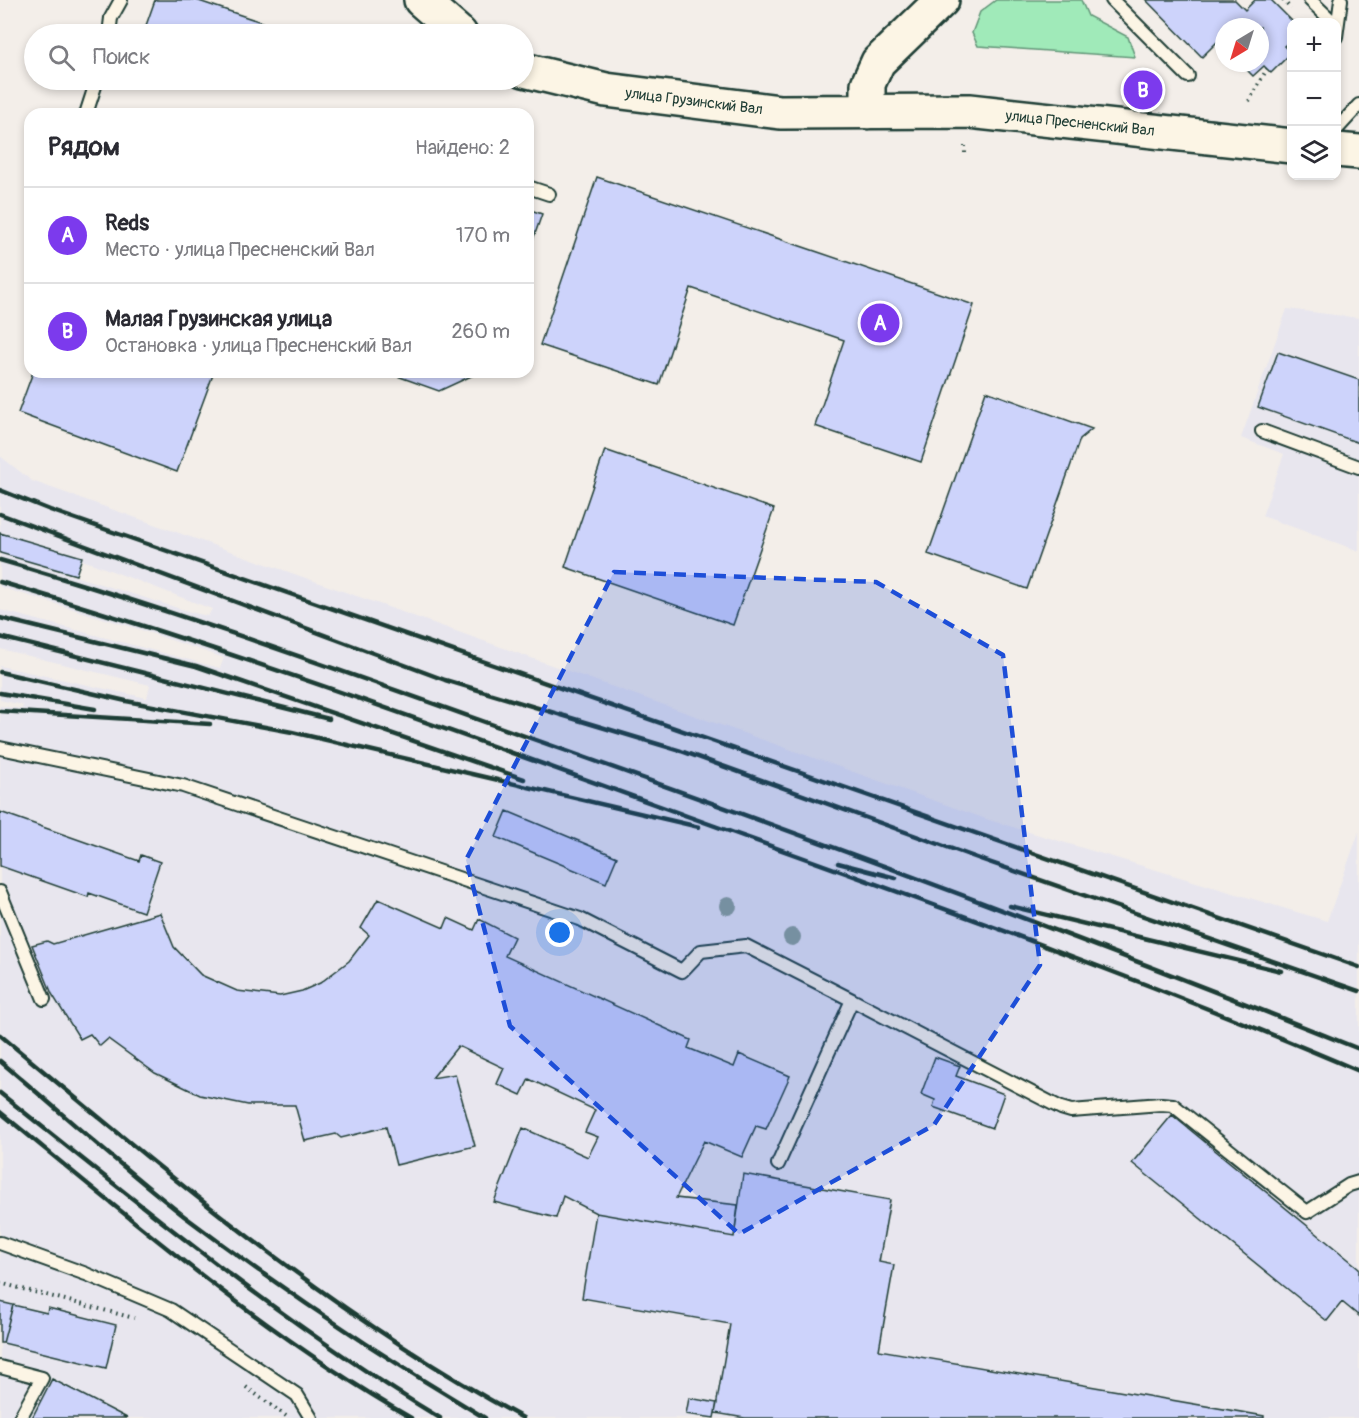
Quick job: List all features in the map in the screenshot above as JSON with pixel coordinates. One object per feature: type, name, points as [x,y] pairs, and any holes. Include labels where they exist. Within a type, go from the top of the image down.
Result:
[{"type":"main road","points":[[421,0],[449,24]]},
{"type":"main road","points":[[867,112],[868,84],[878,62],[942,0]]},
{"type":"main road","name":"улица Грузинский Вал","points":[[534,72],[606,90],[780,112],[867,112]]},
{"type":"main road","name":"улица Пресненский Вал","points":[[867,112],[969,111],[1287,145]]},
{"type":"main road","points":[[1341,150],[1359,152]]},
{"type":"lane","points":[[110,24],[121,0]]},
{"type":"lane","points":[[1112,0],[1188,76]]},
{"type":"lane","points":[[1310,0],[1327,18]]},
{"type":"lane","points":[[1338,18],[1341,0]]},
{"type":"lane","points":[[88,108],[94,90]]},
{"type":"lane","points":[[1340,126],[1359,105]]},
{"type":"lane","points":[[534,189],[549,194]]},
{"type":"lane","points":[[1262,431],[1359,467]]},
{"type":"lane","points":[[0,748],[183,786],[580,919],[682,971],[701,951],[746,946],[1061,1108],[1071,1111],[1173,1105],[1307,1212],[1349,1185],[1359,1182]]},
{"type":"lane","points":[[0,892],[44,999]]},
{"type":"lane","points":[[778,1164],[852,1000]]},
{"type":"lane","points":[[0,1243],[87,1274],[171,1310],[297,1395],[311,1418]]},
{"type":"lane","points":[[0,1367],[42,1378],[20,1418]]},
{"type":"path","points":[[1249,101],[1265,72]]},
{"type":"path","points":[[965,146],[965,153]]},
{"type":"path","points":[[0,1283],[146,1321]]},
{"type":"path","points":[[244,1385],[289,1418]]},
{"type":"highlighted area","points":[[614,572],[876,582],[1003,655],[1040,965],[934,1125],[739,1234],[510,1026],[466,860]]},
{"type":"shaded area","points":[[1287,309],[1359,318],[1359,551],[1262,516],[1284,454],[1241,438]]},
{"type":"shaded area","points":[[0,456],[32,481],[989,820],[1327,921],[1359,832],[1359,1418],[0,1418],[0,706],[22,709],[23,705],[0,700],[0,666],[147,698],[150,685],[0,649],[0,610],[220,668],[224,658],[0,587],[0,553],[194,613],[208,616],[212,609],[91,563],[0,533]]},
{"type":"green space","points":[[996,0],[1081,0],[1088,16],[1128,37],[1135,57],[978,46],[972,33],[980,12]]},
{"type":"building","points":[[155,0],[196,0],[267,24],[147,24]]},
{"type":"building","points":[[1146,0],[1235,0],[1245,10],[1255,0],[1271,0],[1289,18],[1287,18],[1287,43],[1284,46],[1287,49],[1287,57],[1271,73],[1269,71],[1269,18],[1215,18],[1215,44],[1202,57]]},
{"type":"building","points":[[597,177],[974,305],[921,462],[815,426],[844,340],[691,288],[659,385],[540,345]]},
{"type":"building","points":[[534,211],[542,214],[534,237]]},
{"type":"building","points":[[1278,352],[1359,380],[1359,443],[1258,407]]},
{"type":"building","points":[[31,378],[212,378],[177,472],[18,413]]},
{"type":"building","points":[[403,378],[467,378],[439,391]]},
{"type":"building","points":[[986,391],[1092,429],[1080,439],[1027,589],[928,554]]},
{"type":"building","points":[[605,450],[774,509],[733,625],[565,567]]},
{"type":"building","points":[[0,533],[82,557],[76,575],[0,553]]},
{"type":"building","points":[[507,811],[617,857],[606,883],[496,837]]},
{"type":"building","points":[[0,812],[139,861],[141,855],[160,862],[143,912],[89,893],[88,897],[0,866]]},
{"type":"building","points":[[378,899],[444,928],[448,918],[474,930],[479,919],[514,937],[505,956],[691,1040],[688,1048],[734,1067],[739,1054],[790,1076],[766,1129],[756,1126],[742,1157],[704,1141],[676,1198],[738,1205],[734,1237],[596,1213],[563,1196],[556,1218],[494,1202],[523,1128],[588,1157],[598,1137],[585,1132],[595,1110],[529,1079],[521,1095],[497,1084],[504,1068],[458,1046],[432,1078],[455,1074],[475,1146],[396,1165],[386,1127],[341,1138],[336,1134],[305,1141],[295,1105],[248,1105],[200,1095],[155,1073],[108,1039],[100,1046],[90,1034],[80,1039],[52,994],[32,945],[47,941],[53,944],[160,913],[174,947],[201,975],[237,991],[280,996],[302,991],[320,983],[349,961],[369,935],[361,928]]},
{"type":"building","points":[[935,1057],[960,1066],[956,1076],[1004,1094],[992,1128],[933,1107],[935,1100],[921,1094]]},
{"type":"building","points":[[1172,1115],[1359,1268],[1359,1316],[1342,1302],[1327,1321],[1132,1163]]},
{"type":"building","points":[[743,1174],[890,1200],[879,1262],[894,1265],[879,1350],[1264,1416],[1264,1418],[745,1418],[715,1413],[730,1324],[582,1298],[596,1213],[734,1237]]},
{"type":"building","points":[[0,1302],[13,1305],[3,1343],[0,1343]]},
{"type":"building","points":[[13,1305],[47,1313],[48,1308],[116,1325],[106,1368],[3,1343]]},
{"type":"building","points":[[52,1379],[127,1418],[32,1418]]},
{"type":"building","points":[[689,1398],[717,1403],[714,1418],[686,1414]]},
{"type":"railway","points":[[0,490],[50,510],[1359,967]]},
{"type":"railway","points":[[0,514],[445,680],[681,751],[980,859],[1359,991]]},
{"type":"railway","points":[[0,560],[213,627],[664,786],[864,858],[1359,1049]]},
{"type":"railway","points":[[0,582],[260,664],[516,754],[1025,939],[1193,1003],[1359,1071]]},
{"type":"railway","points":[[0,618],[196,666],[524,779]]},
{"type":"railway","points":[[0,637],[329,719]]},
{"type":"railway","points":[[0,672],[126,701],[292,732],[699,827]]},
{"type":"railway","points":[[0,693],[95,709]]},
{"type":"railway","points":[[0,711],[210,724]]},
{"type":"railway","points":[[838,863],[896,878]]},
{"type":"railway","points":[[1010,906],[1281,971]]},
{"type":"railway","points":[[0,1035],[188,1190],[317,1288],[452,1378],[523,1418]]},
{"type":"railway","points":[[0,1061],[137,1178],[257,1270],[408,1371],[485,1418]]},
{"type":"railway","points":[[0,1093],[270,1304],[382,1382],[440,1418]]},
{"type":"railway","points":[[0,1112],[149,1234],[251,1312],[303,1350],[411,1418]]},
{"type":"place","name":"Малая Грузинская улица","points":[[1143,90]]},
{"type":"place","name":"Reds","points":[[880,323]]}]
